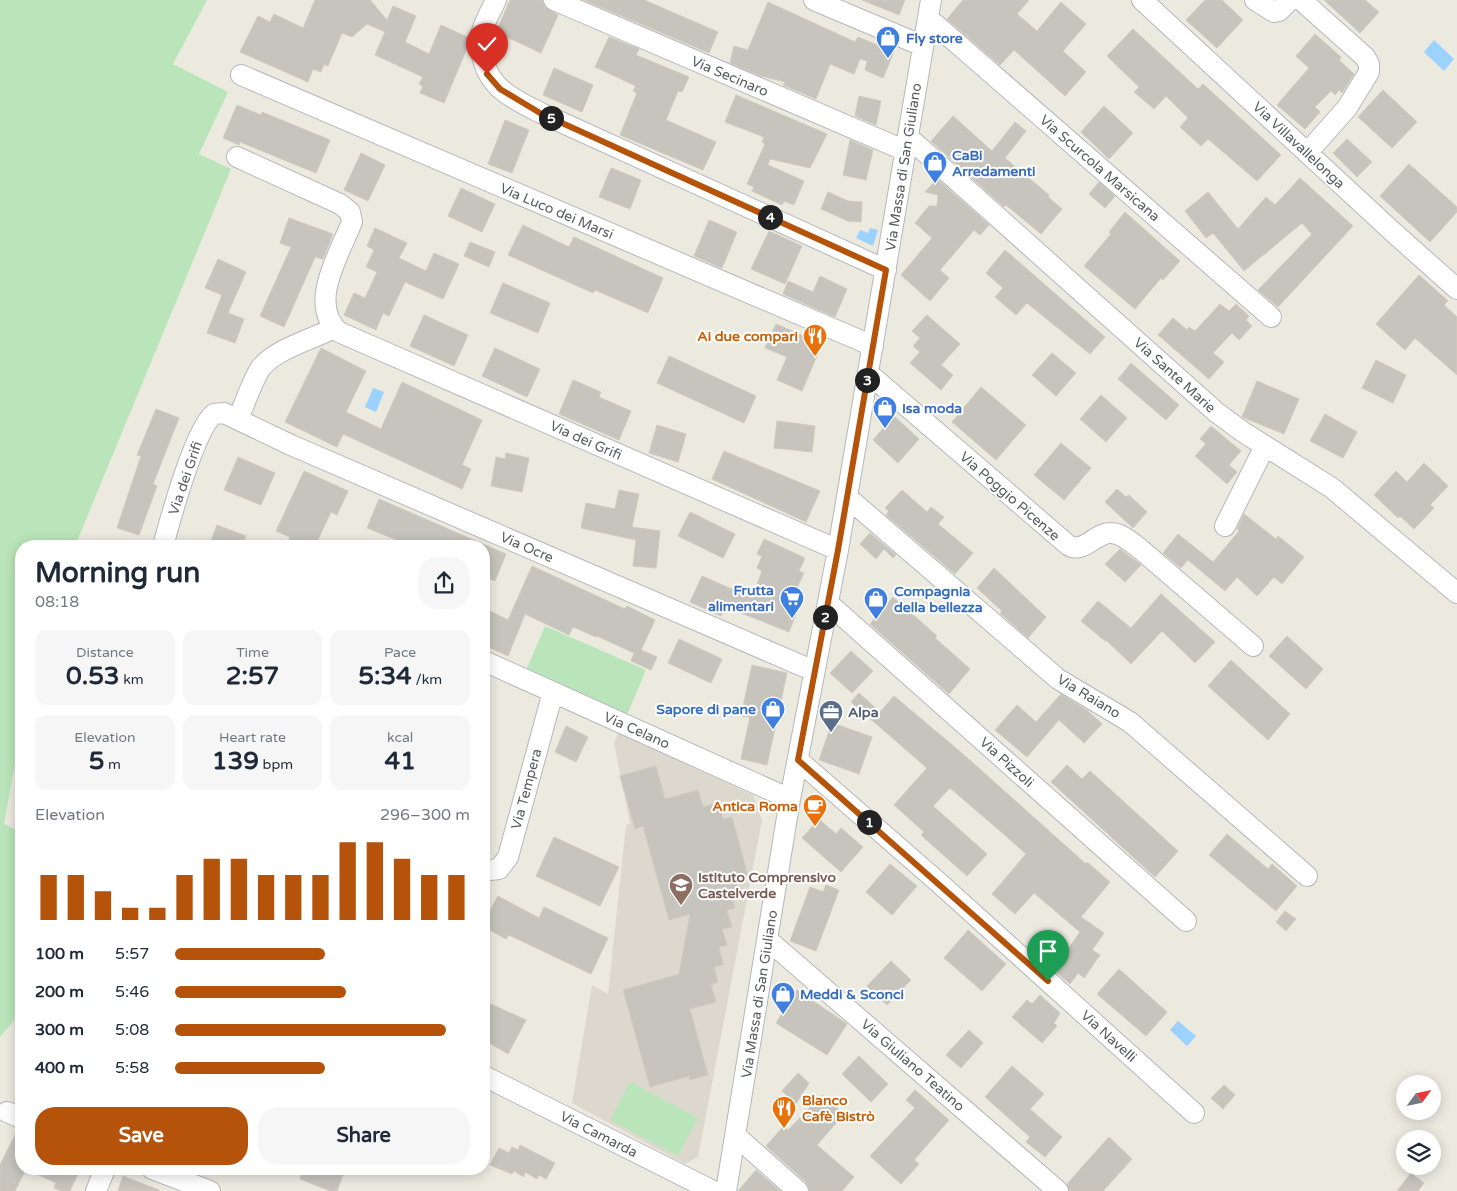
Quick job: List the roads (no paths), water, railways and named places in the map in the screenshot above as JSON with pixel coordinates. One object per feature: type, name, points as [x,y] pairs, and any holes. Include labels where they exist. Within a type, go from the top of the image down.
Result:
[{"type":"street","name":"Via Secinaro","points":[[554,0],[907,144]]},
{"type":"street","points":[[814,0],[923,46]]},
{"type":"street","name":"Via Villavallelonga","points":[[1142,0],[1457,289]]},
{"type":"street","points":[[1255,0],[1265,9],[1274,12],[1279,11],[1290,0]]},
{"type":"street","points":[[1301,0],[1365,57],[1369,69],[1347,108],[1307,153]]},
{"type":"street","points":[[493,1],[484,26],[481,48],[487,74],[494,84],[505,93],[540,113],[886,270]]},
{"type":"street","name":"Via Massa di San Giuliano","points":[[726,1191],[790,799],[838,550],[930,9]]},
{"type":"street","name":"Via Scurcola Marsicana","points":[[930,9],[1271,317]]},
{"type":"street","name":"Via Luco dei Marsi","points":[[242,75],[873,346]]},
{"type":"street","name":"Via Sante Marie","points":[[907,144],[1216,412],[1265,446],[1332,488],[1457,593]]},
{"type":"street","points":[[237,157],[340,204],[350,212],[352,222],[324,292],[326,309],[335,328],[277,354],[265,364],[258,374],[238,419]]},
{"type":"street","name":"Via dei Grifi","points":[[335,328],[344,334],[838,550]]},
{"type":"street","name":"Via Poggio Picenze","points":[[868,373],[1068,546],[1078,548],[1108,533],[1120,535],[1139,548],[1253,646]]},
{"type":"street","name":"Via Ocre","points":[[214,414],[224,413],[291,444],[814,671]]},
{"type":"street","name":"Via dei Grifi","points":[[165,540],[173,509],[203,425],[214,414]]},
{"type":"street","points":[[1225,526],[1265,446]]},
{"type":"street","name":"Via Raiano","points":[[847,497],[1058,679],[1130,722],[1307,876]]},
{"type":"street","name":"Via Pizzoli","points":[[828,603],[1186,921]]},
{"type":"street","name":"Via Celano","points":[[490,664],[790,799]]},
{"type":"street","name":"Via Tempera","points":[[490,870],[495,870],[506,862],[553,692]]},
{"type":"street","name":"Via Navelli","points":[[798,760],[937,881],[1194,1113]]},
{"type":"street","name":"Via Giuliano Teatino","points":[[768,940],[1058,1191]]},
{"type":"street","name":"Via Camarda","points":[[490,1079],[713,1191]]},
{"type":"street","points":[[736,1136],[798,1191]]},
{"type":"street","points":[[96,1191],[103,1175]]},
{"type":"street","points":[[168,1175],[210,1191]]},
{"type":"water","points":[[1434,40],[1454,59],[1444,71],[1424,52]]},
{"type":"water","points":[[870,228],[878,230],[873,246],[856,238],[860,230],[868,233]]},
{"type":"water","points":[[373,388],[384,392],[376,412],[365,407]]},
{"type":"water","points":[[1178,1021],[1196,1036],[1187,1046],[1170,1030]]},
{"type":"place","name":"Fly store","points":[[888,59]]},
{"type":"place","name":"CaBi Arredamenti","points":[[935,184]]},
{"type":"place","name":"Ai due compari","points":[[815,357]]},
{"type":"place","name":"Isa moda","points":[[885,429]]},
{"type":"place","name":"Frutta alimentari","points":[[792,619]]},
{"type":"place","name":"Compagnia della bellezza","points":[[876,620]]},
{"type":"place","name":"Sapore di pane","points":[[773,730]]},
{"type":"place","name":"Alpa","points":[[831,733]]},
{"type":"place","name":"Antica Roma","points":[[815,827]]},
{"type":"place","name":"Istituto Comprensivo Castelverde","points":[[681,906]]},
{"type":"place","name":"Meddi & Sconci","points":[[783,1015]]},
{"type":"place","name":"Blanco Cafè Bistrò","points":[[784,1129]]}]
